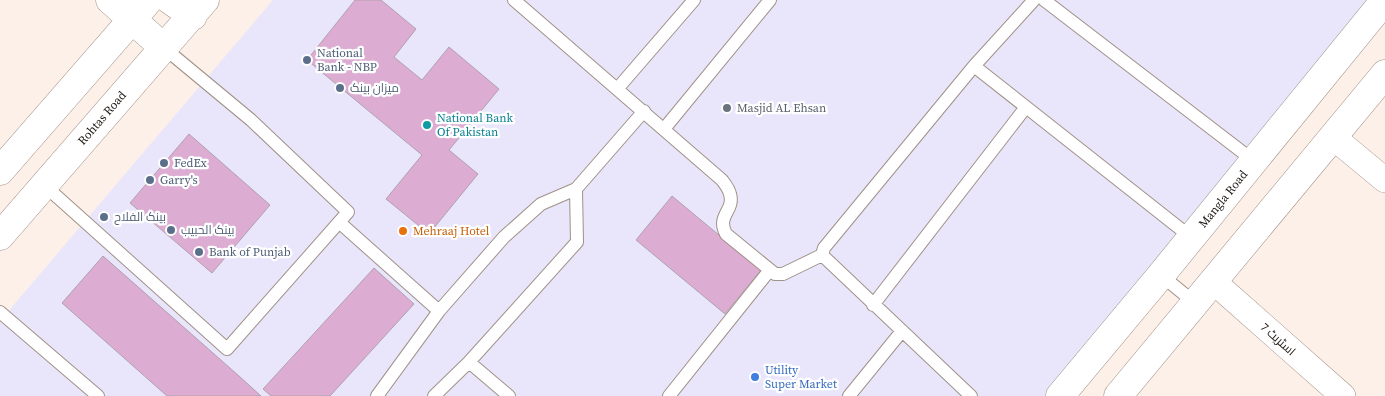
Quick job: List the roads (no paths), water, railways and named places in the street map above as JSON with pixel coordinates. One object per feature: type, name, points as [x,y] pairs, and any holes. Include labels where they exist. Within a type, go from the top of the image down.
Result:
[{"type":"main road","points":[[110,0],[141,9],[163,47]]},
{"type":"main road","points":[[170,0],[199,8]]},
{"type":"main road","name":"Mangla Road","points":[[1060,396],[1192,238],[1385,0]]},
{"type":"main road","name":"Rohtas Road","points":[[0,236],[199,8]]},
{"type":"main road","points":[[0,171],[141,9]]},
{"type":"main road","points":[[1118,396],[1385,74]]},
{"type":"street","points":[[1332,137],[1385,180]]},
{"type":"street","name":"اسٹریٹ 7","points":[[1214,282],[1343,396]]},
{"type":"lane","points":[[514,0],[618,88],[722,180],[731,194],[729,209],[722,217],[722,226],[726,234],[775,274],[783,274],[822,255],[824,248],[974,66],[1034,0]]},
{"type":"lane","points":[[618,88],[694,0]]},
{"type":"lane","points":[[664,129],[770,0]]},
{"type":"lane","points":[[1044,0],[1254,161]]},
{"type":"lane","points":[[44,185],[228,349],[348,212],[251,120],[163,47]]},
{"type":"lane","points":[[974,66],[1192,238]]},
{"type":"lane","points":[[873,305],[1026,107]]},
{"type":"lane","points":[[377,396],[439,311],[504,237],[541,204],[576,189],[644,111]]},
{"type":"lane","points":[[434,396],[469,362],[576,242],[576,189]]},
{"type":"lane","points":[[339,222],[439,311]]},
{"type":"lane","points":[[822,255],[971,396]]},
{"type":"lane","points":[[669,396],[769,271]]},
{"type":"lane","points":[[1161,275],[1195,303]]},
{"type":"lane","points":[[0,312],[98,396]]},
{"type":"lane","points":[[848,396],[902,331]]},
{"type":"lane","points":[[469,362],[509,396]]},
{"type":"place","name":"National Bank - NBP","points":[[307,60]]},
{"type":"place","name":"میزان بینک","points":[[340,88]]},
{"type":"place","name":"Masjid AL Ehsan","points":[[727,108]]},
{"type":"place","name":"National Bank Of Pakistan","points":[[427,125]]},
{"type":"place","name":"FedEx","points":[[164,163]]},
{"type":"place","name":"Garry's","points":[[150,180]]},
{"type":"place","name":"بینک الفلاح","points":[[104,217]]},
{"type":"place","name":"بينک الحبيب","points":[[171,230]]},
{"type":"place","name":"Mehraaj Hotel","points":[[403,231]]},
{"type":"place","name":"Bank of Punjab","points":[[199,252]]},
{"type":"place","name":"Utility Super Market","points":[[755,377]]}]
